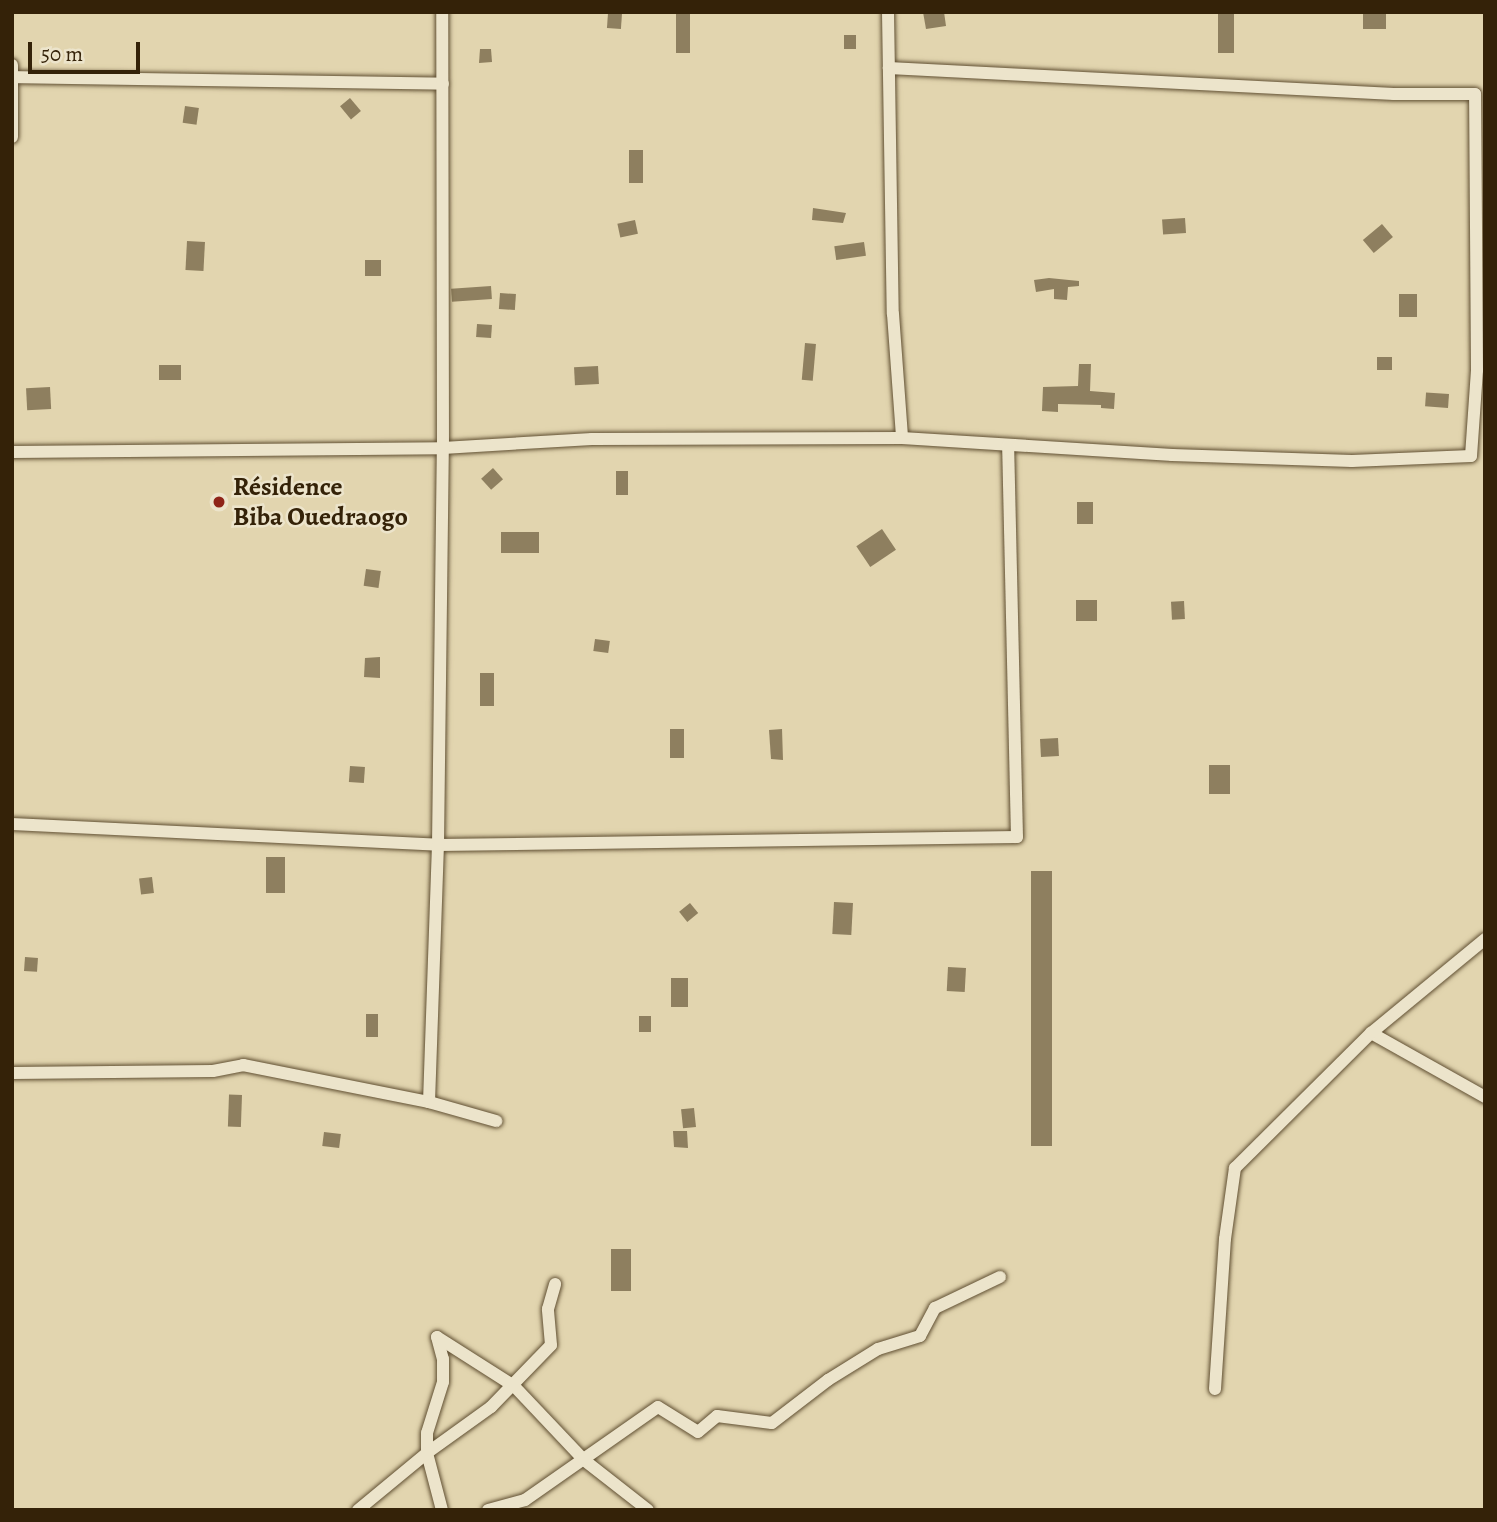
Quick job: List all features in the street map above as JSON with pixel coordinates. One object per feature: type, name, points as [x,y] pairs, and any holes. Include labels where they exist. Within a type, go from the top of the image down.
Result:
[{"type":"street","points":[[429,1102],[438,845],[443,448],[442,12]]},
{"type":"street","points":[[888,12],[892,314],[902,438]]},
{"type":"street","points":[[12,65],[12,136]]},
{"type":"street","points":[[12,452],[443,448],[592,439],[902,438],[1352,461],[1471,456],[1477,370],[1475,94],[1394,94],[888,68]]},
{"type":"street","points":[[12,77],[443,84]]},
{"type":"street","points":[[12,824],[438,845],[1017,837],[1008,445]]},
{"type":"street","points":[[1215,1389],[1225,1239],[1234,1168],[1371,1032],[1485,939]]},
{"type":"street","points":[[1371,1032],[1485,1097]]},
{"type":"street","points":[[12,1073],[213,1071],[243,1065],[429,1102],[496,1121]]},
{"type":"street","points":[[488,1510],[525,1500],[658,1407],[698,1432],[717,1416],[772,1423],[828,1380],[878,1349],[920,1336],[935,1308],[1000,1278]]},
{"type":"street","points":[[358,1510],[427,1453],[491,1407],[551,1345],[548,1308],[555,1284]]},
{"type":"street","points":[[442,1510],[427,1453],[427,1433],[443,1382],[443,1359],[437,1337],[513,1386],[584,1460],[648,1510]]},
{"type":"building","points":[[676,12],[690,12],[690,53],[676,53]]},
{"type":"building","points":[[923,12],[944,12],[946,26],[926,29]]},
{"type":"building","points":[[1363,12],[1386,12],[1386,29],[1363,29]]},
{"type":"building","points":[[608,13],[622,14],[621,29],[607,28]]},
{"type":"building","points":[[1218,14],[1234,14],[1234,53],[1218,53]]},
{"type":"building","points":[[844,35],[856,35],[856,49],[844,49]]},
{"type":"building","points":[[480,49],[491,49],[492,62],[479,63]]},
{"type":"building","points":[[350,98],[361,111],[351,119],[340,106]]},
{"type":"building","points":[[185,106],[199,108],[196,125],[183,123]]},
{"type":"building","points":[[629,150],[643,150],[643,183],[629,183]]},
{"type":"building","points":[[813,208],[846,213],[843,223],[812,220]]},
{"type":"building","points":[[1185,218],[1186,233],[1163,235],[1162,220]]},
{"type":"building","points":[[635,220],[638,234],[620,237],[617,224]]},
{"type":"building","points":[[1382,224],[1393,237],[1374,253],[1363,240]]},
{"type":"building","points":[[187,241],[205,242],[203,271],[185,270]]},
{"type":"building","points":[[864,242],[866,256],[836,260],[834,246]]},
{"type":"building","points":[[365,260],[381,260],[381,276],[365,276]]},
{"type":"building","points":[[1049,278],[1079,281],[1079,286],[1068,287],[1067,300],[1054,299],[1054,289],[1036,292],[1034,280]]},
{"type":"building","points":[[491,286],[492,299],[452,302],[451,289]]},
{"type":"building","points":[[500,293],[516,294],[515,310],[499,309]]},
{"type":"building","points":[[1399,294],[1417,294],[1417,317],[1399,317]]},
{"type":"building","points":[[477,324],[492,325],[491,338],[476,337]]},
{"type":"building","points":[[805,343],[816,344],[813,381],[802,380]]},
{"type":"building","points":[[1377,357],[1392,357],[1392,370],[1377,370]]},
{"type":"building","points":[[1079,364],[1091,364],[1090,391],[1115,393],[1114,409],[1101,408],[1101,405],[1058,404],[1058,412],[1042,411],[1043,387],[1078,386]]},
{"type":"building","points":[[159,365],[181,365],[181,380],[159,380]]},
{"type":"building","points":[[598,366],[599,384],[575,385],[574,367]]},
{"type":"building","points":[[50,387],[51,409],[27,410],[26,388]]},
{"type":"building","points":[[1426,392],[1449,394],[1448,408],[1425,406]]},
{"type":"building","points":[[493,468],[503,479],[491,490],[481,479]]},
{"type":"building","points":[[616,471],[628,471],[628,495],[616,495]]},
{"type":"building","points":[[1077,502],[1093,502],[1093,524],[1077,524]]},
{"type":"building","points":[[882,529],[896,550],[870,567],[856,546]]},
{"type":"building","points":[[501,532],[539,532],[539,553],[501,553]]},
{"type":"building","points":[[366,569],[381,571],[378,588],[364,586]]},
{"type":"building","points":[[1076,600],[1097,600],[1097,621],[1076,621]]},
{"type":"building","points":[[1184,601],[1185,619],[1172,620],[1171,602]]},
{"type":"building","points":[[595,639],[610,641],[608,653],[593,651]]},
{"type":"building","points":[[380,657],[380,678],[364,677],[365,658]]},
{"type":"building","points":[[480,673],[494,673],[494,706],[480,706]]},
{"type":"building","points":[[670,729],[684,729],[684,758],[670,758]]},
{"type":"building","points":[[782,729],[783,760],[771,759],[769,730]]},
{"type":"building","points":[[1058,738],[1059,756],[1041,757],[1040,739]]},
{"type":"building","points":[[1209,765],[1230,765],[1230,794],[1209,794]]},
{"type":"building","points":[[350,766],[365,767],[364,783],[349,782]]},
{"type":"building","points":[[266,857],[285,857],[285,893],[266,893]]},
{"type":"building","points":[[1031,871],[1052,871],[1052,1146],[1031,1146]]},
{"type":"building","points":[[152,877],[154,893],[141,894],[139,879]]},
{"type":"building","points":[[834,902],[853,903],[851,935],[832,934]]},
{"type":"building","points":[[690,903],[698,913],[687,922],[679,912]]},
{"type":"building","points":[[25,957],[38,958],[37,972],[24,971]]},
{"type":"building","points":[[948,967],[966,968],[965,992],[947,991]]},
{"type":"building","points":[[671,978],[688,978],[688,1007],[671,1007]]},
{"type":"building","points":[[366,1014],[378,1014],[378,1037],[366,1037]]},
{"type":"building","points":[[639,1016],[651,1016],[651,1032],[639,1032]]},
{"type":"building","points":[[229,1095],[242,1095],[241,1127],[228,1127]]},
{"type":"building","points":[[694,1108],[696,1127],[683,1128],[681,1109]]},
{"type":"building","points":[[673,1131],[687,1131],[688,1148],[674,1147]]},
{"type":"building","points":[[324,1132],[341,1134],[339,1148],[322,1146]]},
{"type":"building","points":[[611,1249],[631,1249],[631,1291],[611,1291]]},
{"type":"place","name":"Résidence Biba Ouedraogo","points":[[219,502]]}]
